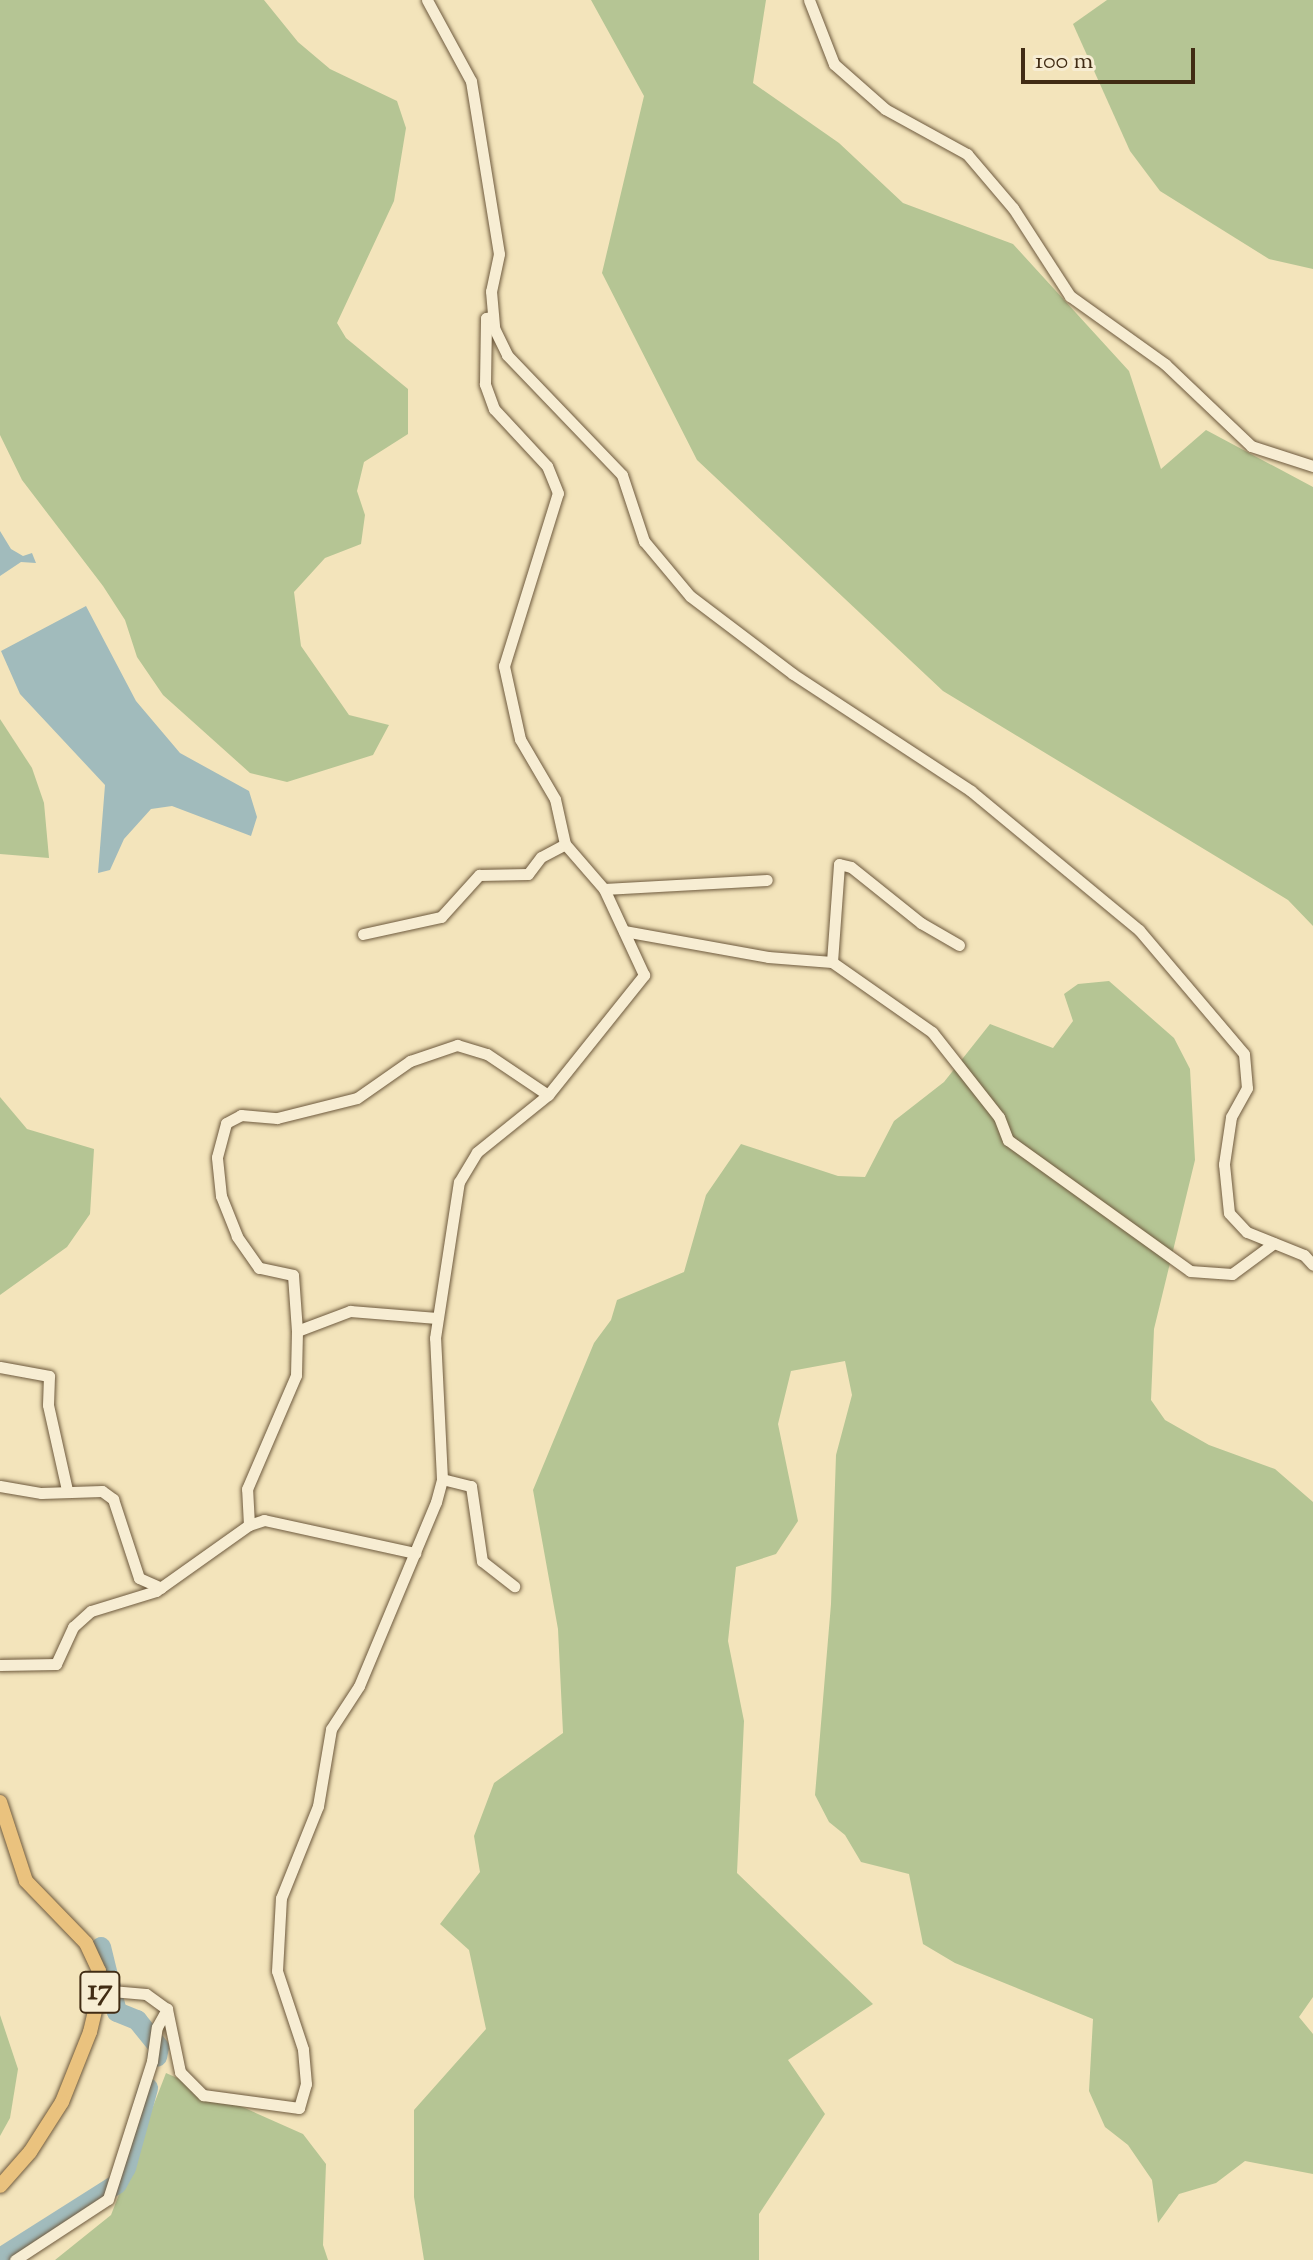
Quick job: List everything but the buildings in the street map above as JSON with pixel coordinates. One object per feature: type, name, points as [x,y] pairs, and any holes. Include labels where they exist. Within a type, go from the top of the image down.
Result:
[{"type":"main road","name":"17","points":[[0,1802],[26,1881],[93,1954],[100,1990],[90,2032],[62,2102],[30,2152],[0,2186]]},
{"type":"street","points":[[427,0],[471,81],[480,121],[499,254],[491,291],[493,317],[507,355],[622,475],[644,541],[690,596],[793,674],[971,791],[1139,930],[1244,1054],[1247,1088],[1231,1117],[1224,1190],[1236,1225],[1304,1255],[1313,1265]]},
{"type":"street","points":[[809,0],[834,64],[885,109],[967,154],[1013,208],[1070,296],[1165,364],[1251,446],[1313,466]]},
{"type":"street","points":[[100,1990],[146,1994],[167,2009],[188,2086],[203,2095],[263,2108],[299,2108],[306,2084],[303,2049],[276,1957],[281,1898],[318,1806],[331,1729],[359,1686],[415,1553],[442,1479],[437,1318],[453,1201],[466,1167],[548,1095],[644,975],[604,889],[565,844],[555,799],[524,752],[504,666],[558,493],[547,466],[494,409],[485,384],[486,318],[493,317]]},
{"type":"street","points":[[363,934],[441,917],[479,875],[528,874],[541,857],[565,844]]},
{"type":"street","points":[[832,962],[839,864],[851,867],[921,923],[959,945]]},
{"type":"street","points":[[604,889],[767,880]]},
{"type":"street","points":[[624,931],[768,957],[832,962],[932,1032],[999,1117],[1008,1140],[1190,1271],[1232,1274],[1274,1243]]},
{"type":"street","points":[[249,1525],[247,1489],[296,1375],[297,1331],[293,1275],[259,1268],[237,1236],[221,1196],[217,1157],[226,1123],[241,1115],[277,1118],[357,1098],[410,1061],[457,1045],[487,1054],[548,1095]]},
{"type":"street","points":[[297,1331],[350,1311],[437,1318]]},
{"type":"street","points":[[0,1367],[49,1376],[48,1405],[67,1490]]},
{"type":"street","points":[[442,1479],[471,1486],[482,1561],[514,1586]]},
{"type":"street","points":[[0,1486],[41,1493],[102,1491],[113,1499],[139,1578],[161,1588]]},
{"type":"street","points":[[0,1665],[56,1664],[73,1627],[91,1611],[161,1588],[249,1525],[279,1520],[415,1553]]},
{"type":"street","points":[[15,2260],[108,2199],[152,2061],[157,2027],[167,2009]]},
{"type":"green space","points":[[0,0],[264,0],[298,42],[330,69],[397,101],[406,128],[394,201],[337,323],[346,338],[408,389],[408,434],[364,462],[357,491],[365,515],[361,544],[325,558],[294,592],[301,646],[349,715],[389,725],[373,755],[287,782],[250,773],[163,695],[137,657],[125,620],[103,586],[22,480],[0,435]]},
{"type":"green space","points":[[591,0],[766,0],[753,83],[839,143],[903,203],[1013,244],[1129,371],[1161,469],[1206,430],[1313,487],[1313,926],[1288,900],[943,691],[697,460],[602,273],[644,96]]},
{"type":"green space","points":[[1107,0],[1313,0],[1313,269],[1269,259],[1160,191],[1130,151],[1073,24]]},
{"type":"green space","points":[[0,719],[32,768],[44,803],[49,858],[0,854]]},
{"type":"green space","points":[[1109,981],[1174,1038],[1190,1069],[1195,1160],[1154,1329],[1151,1400],[1165,1420],[1209,1445],[1275,1469],[1313,1502],[1313,1997],[1299,2017],[1313,2034],[1313,2174],[1245,2161],[1216,2183],[1179,2194],[1158,2223],[1152,2180],[1128,2145],[1105,2127],[1089,2091],[1093,2019],[955,1963],[923,1944],[909,1874],[861,1862],[845,1835],[829,1822],[815,1795],[831,1604],[836,1455],[852,1395],[845,1361],[791,1371],[778,1424],[798,1521],[776,1554],[736,1567],[728,1641],[744,1721],[737,1873],[873,2004],[788,2060],[825,2114],[759,2214],[759,2260],[424,2260],[414,2197],[414,2110],[486,2029],[469,1950],[440,1924],[480,1872],[474,1836],[494,1783],[563,1733],[558,1629],[533,1490],[594,1343],[611,1320],[617,1300],[684,1272],[706,1195],[741,1144],[838,1176],[865,1177],[894,1121],[944,1082],[990,1024],[1053,1048],[1073,1021],[1064,994],[1078,984]]},
{"type":"green space","points":[[0,1097],[27,1129],[94,1149],[90,1214],[67,1247],[0,1295]]},
{"type":"green space","points":[[0,2015],[18,2069],[10,2118],[0,2136]]},
{"type":"green space","points":[[166,2073],[303,2134],[326,2164],[323,2245],[328,2260],[55,2260],[111,2215]]},
{"type":"water","points":[[0,531],[11,549],[23,556],[32,553],[36,563],[21,562],[0,576]]},
{"type":"water","points":[[86,606],[136,701],[180,753],[249,791],[257,817],[251,836],[172,806],[151,809],[124,839],[110,870],[98,873],[105,785],[20,694],[1,651]]},
{"type":"waterway","points":[[101,1947],[117,2012],[137,2020],[159,2047],[157,2057]]},
{"type":"waterway","points":[[0,2258],[117,2184],[126,2168],[148,2088]]}]
